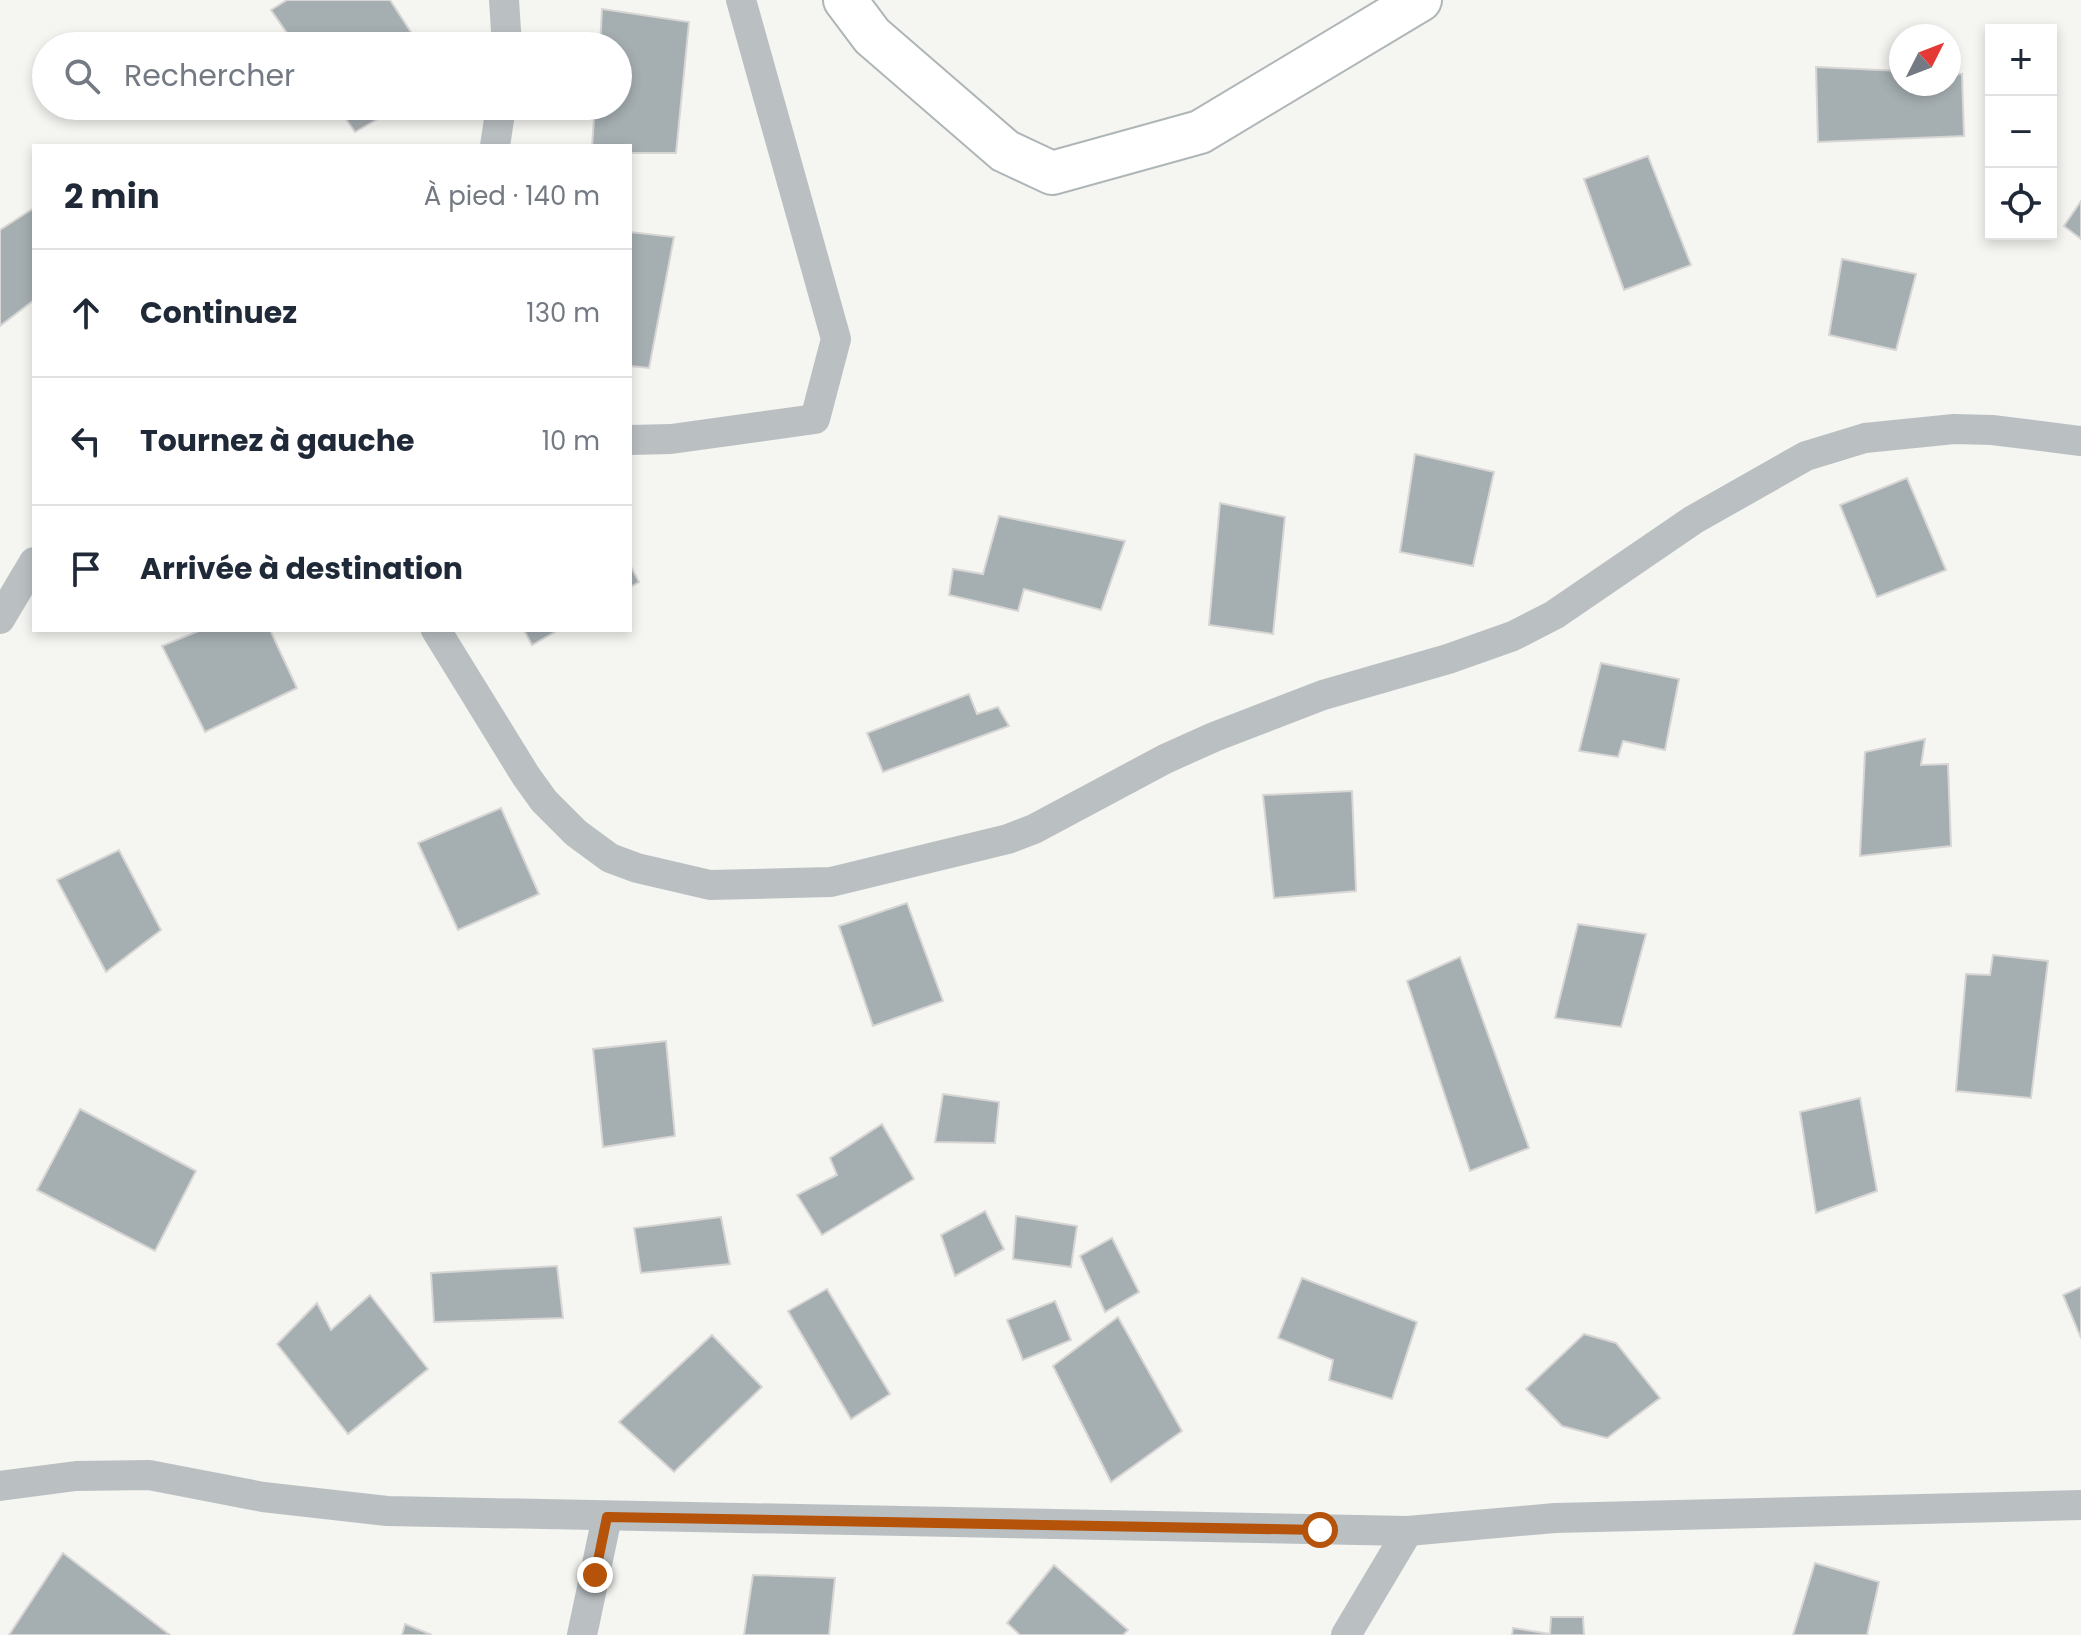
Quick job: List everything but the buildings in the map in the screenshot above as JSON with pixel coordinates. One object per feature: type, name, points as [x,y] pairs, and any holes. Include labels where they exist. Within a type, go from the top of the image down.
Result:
[{"type":"street","points":[[504,0],[506,32]]},
{"type":"street","points":[[632,440],[671,439],[815,419],[836,339],[741,0]]},
{"type":"street","points":[[845,0],[872,36],[1005,151],[1052,173],[1200,132],[1420,0]]},
{"type":"street","points":[[495,144],[499,120]]},
{"type":"street","points":[[437,632],[544,801],[576,833],[610,858],[637,868],[710,885],[831,882],[1008,839],[1034,829],[1165,759],[1214,737],[1323,695],[1448,659],[1513,636],[1554,615],[1693,520],[1806,456],[1865,438],[1954,429],[1992,430],[2081,441]]},
{"type":"street","points":[[0,619],[32,565]]},
{"type":"street","points":[[0,1486],[76,1476],[149,1475],[263,1497],[387,1511],[1408,1531],[1555,1518],[2081,1505]]},
{"type":"street","points":[[582,1635],[607,1517]]},
{"type":"street","points":[[1346,1635],[1408,1531]]},
{"type":"route","points":[[595,1575],[607,1517],[1320,1530]]}]
